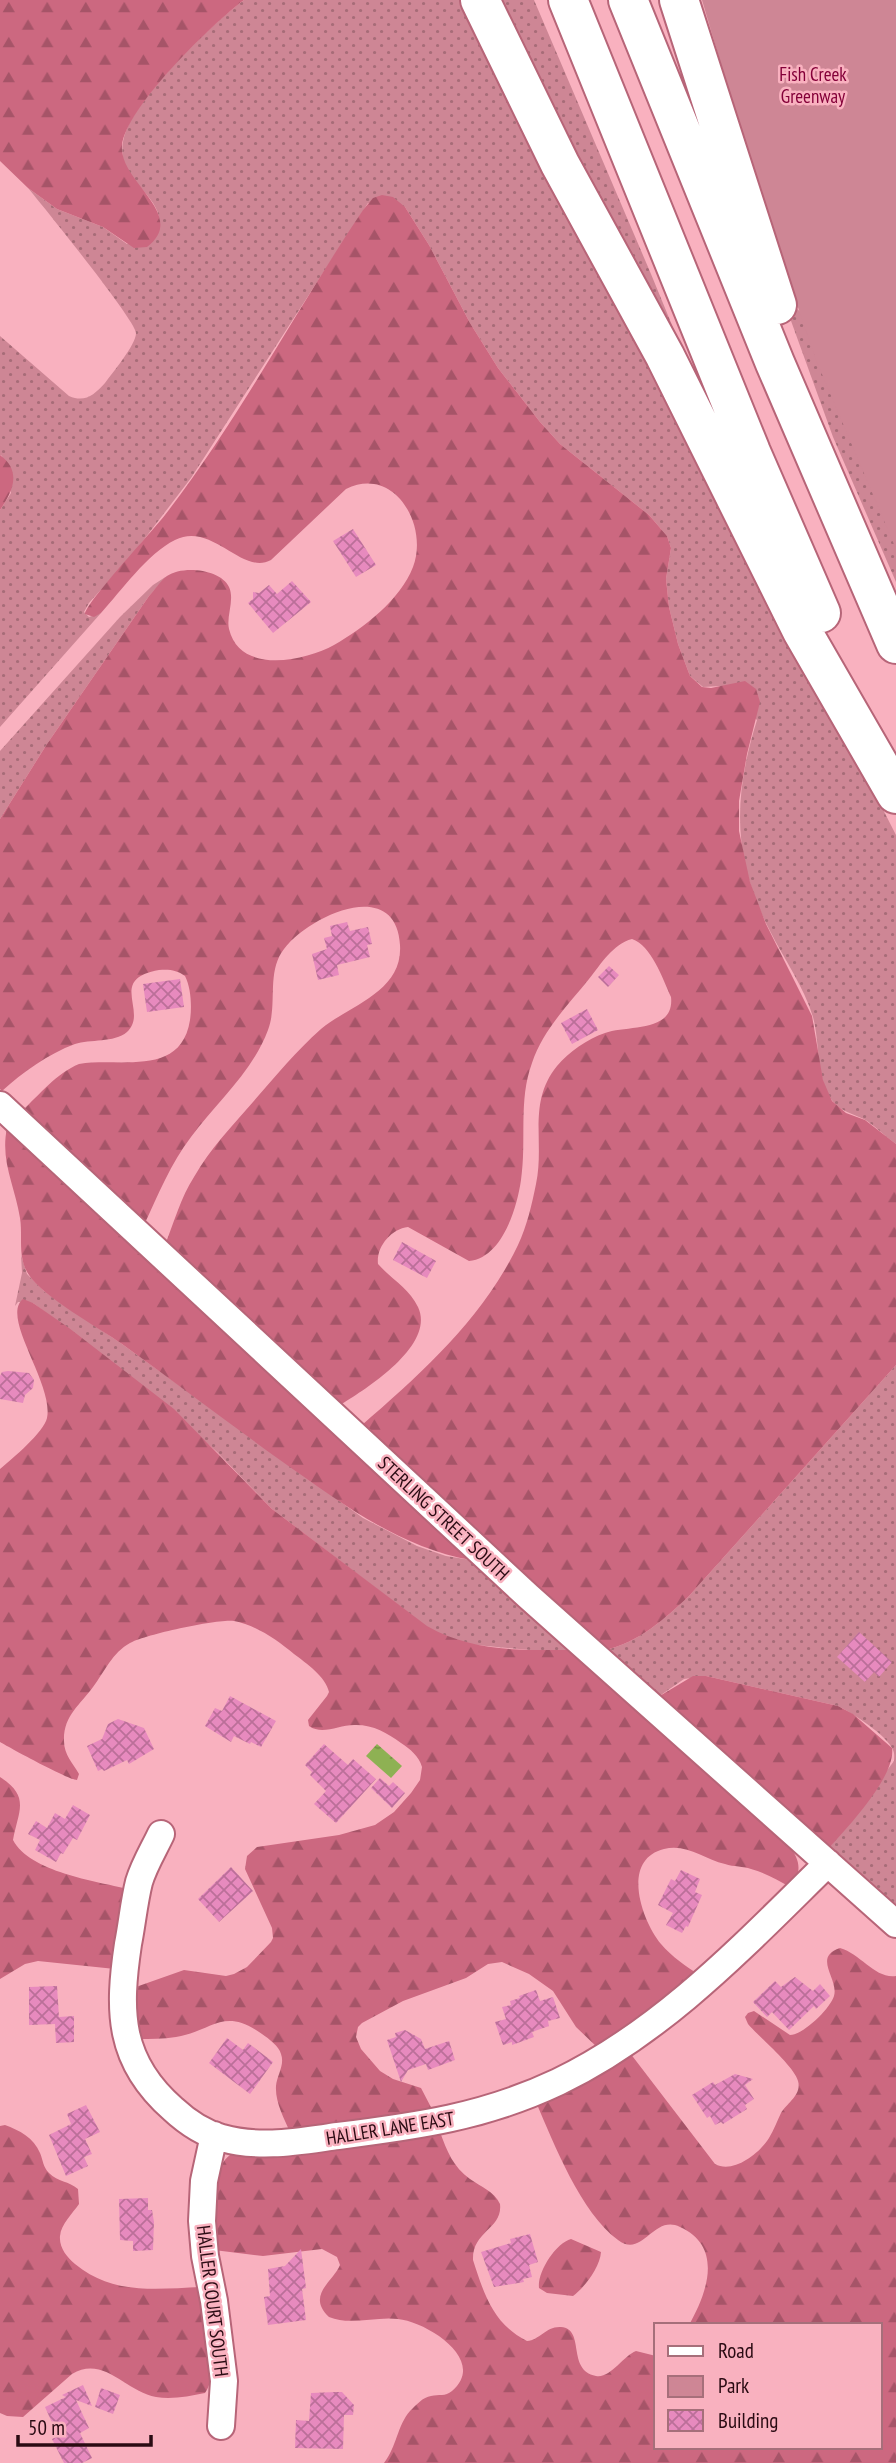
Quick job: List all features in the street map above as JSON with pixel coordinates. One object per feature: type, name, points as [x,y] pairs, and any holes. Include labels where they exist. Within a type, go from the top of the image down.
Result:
[{"type":"highway","points":[[480,0],[560,164],[676,378],[802,631],[896,794]]},
{"type":"highway","points":[[566,0],[751,452],[815,601],[896,776]]},
{"type":"highway","points":[[628,0],[775,363],[896,644]]},
{"type":"highway","points":[[679,0],[799,369],[808,440]]},
{"type":"street","name":"STERLING STREET SOUTH","points":[[0,1105],[538,1605],[896,1924]]},
{"type":"street","name":"HALLER LANE EAST","points":[[162,1834],[139,1882],[125,1969],[123,2019],[132,2053],[153,2089],[196,2127],[214,2136],[263,2143],[414,2126],[476,2113],[539,2090],[606,2056],[665,2015],[706,1980],[828,1863]]},
{"type":"street","name":"HALLER COURT SOUTH","points":[[214,2136],[204,2181],[202,2221],[224,2374],[221,2426]]},
{"type":"green space","points":[[0,0],[244,0],[172,67],[138,110],[127,130],[122,146],[124,159],[157,210],[160,223],[158,235],[147,247],[134,248],[103,227],[57,209],[28,188],[0,161]]},
{"type":"green space","points":[[244,0],[470,0],[896,835],[896,1144],[867,1121],[839,1107],[826,1090],[813,1017],[758,904],[743,852],[741,801],[749,748],[757,720],[721,686],[703,687],[690,676],[678,644],[669,607],[666,579],[671,548],[667,536],[649,515],[560,444],[540,422],[498,368],[405,207],[368,203],[191,478],[84,612],[89,617],[101,613],[0,727],[0,510],[11,493],[0,455],[0,336],[69,396],[80,399],[93,394],[105,383],[128,351],[136,333],[106,287],[28,188],[57,209],[103,227],[127,244],[160,226],[156,208],[124,163],[122,147],[126,131],[146,98],[178,61]]},
{"type":"green space","points":[[492,0],[534,0],[704,403]]},
{"type":"green space","name":"Fish Creek Greenway","points":[[702,0],[896,0],[896,549],[816,360],[759,193]]},
{"type":"green space","points":[[382,195],[393,197],[405,207],[498,368],[540,422],[560,444],[649,515],[667,536],[671,548],[666,579],[669,607],[678,644],[690,676],[702,687],[711,688],[745,681],[756,689],[760,702],[739,801],[739,831],[750,882],[766,924],[812,1016],[823,1080],[832,1101],[846,1113],[865,1120],[896,1144],[896,1365],[689,1596],[640,1636],[605,1650],[362,1425],[449,1343],[504,1272],[527,1223],[538,1168],[542,1094],[557,1066],[579,1046],[598,1036],[658,1022],[670,1009],[671,997],[656,964],[639,942],[632,939],[613,950],[557,1018],[537,1051],[525,1092],[523,1165],[519,1191],[506,1230],[499,1241],[481,1258],[469,1261],[408,1227],[396,1231],[382,1245],[378,1264],[414,1300],[421,1321],[417,1336],[396,1364],[340,1405],[165,1245],[189,1185],[222,1138],[312,1037],[333,1020],[372,996],[393,975],[399,961],[400,945],[395,924],[384,912],[368,907],[350,908],[331,915],[296,936],[284,949],[275,968],[271,1020],[261,1045],[244,1073],[184,1147],[144,1225],[22,1111],[56,1078],[79,1064],[146,1061],[161,1058],[174,1050],[184,1038],[190,1020],[189,986],[185,976],[166,970],[144,974],[135,981],[132,988],[133,1024],[127,1032],[116,1038],[81,1042],[65,1048],[36,1064],[2,1091],[0,1089],[0,819],[47,744],[149,596],[164,578],[174,573],[191,570],[218,576],[225,581],[231,592],[228,624],[235,644],[246,653],[259,658],[291,659],[322,651],[369,622],[399,591],[413,567],[417,551],[416,534],[404,503],[393,492],[379,485],[363,484],[346,489],[271,560],[260,563],[249,561],[202,537],[189,536],[175,540],[135,573],[101,613],[94,617],[85,614],[97,595],[165,515],[192,478],[243,403],[363,210],[373,198]]},
{"type":"green space","points":[[782,296],[896,394],[896,582],[833,437]]},
{"type":"green space","points":[[0,455],[11,468],[13,481],[9,496],[0,510]]},
{"type":"green space","points":[[167,576],[149,596],[47,744],[0,819],[0,751],[120,617],[153,585]]},
{"type":"green space","points":[[7,1128],[471,1560],[419,1545],[348,1507],[36,1284],[23,1262],[20,1218],[5,1151]]},
{"type":"green space","points":[[21,1255],[27,1274],[45,1292],[122,1344],[363,1518],[417,1546],[446,1556],[471,1560],[569,1650],[530,1650],[466,1644],[427,1627],[272,1509],[217,1452],[139,1383],[33,1303],[18,1302],[15,1306],[22,1273]]},
{"type":"green space","points":[[23,1299],[69,1328],[174,1409],[272,1509],[427,1626],[461,1641],[496,1648],[569,1650],[789,1846],[799,1867],[794,1882],[790,1887],[745,1867],[717,1862],[680,1848],[664,1849],[650,1855],[642,1865],[639,1878],[639,1892],[647,1921],[665,1949],[699,1975],[599,2049],[576,2027],[553,1991],[529,1974],[502,1962],[488,1964],[466,1978],[403,2001],[362,2023],[358,2027],[356,2037],[361,2049],[380,2071],[393,2079],[421,2088],[434,2113],[290,2132],[280,2110],[276,2092],[282,2062],[280,2051],[276,2045],[249,2026],[227,2021],[176,2037],[138,2039],[133,1988],[184,1970],[226,1976],[234,1974],[247,1967],[271,1942],[272,1928],[245,1869],[247,1856],[257,1847],[339,1835],[375,1825],[394,1812],[411,1793],[420,1780],[422,1767],[408,1748],[374,1728],[350,1725],[320,1730],[309,1726],[308,1720],[329,1692],[324,1681],[310,1666],[273,1638],[234,1621],[198,1625],[150,1636],[130,1643],[118,1652],[73,1711],[66,1725],[64,1746],[79,1774],[77,1780],[0,1742],[0,1469],[34,1438],[47,1418],[43,1388],[18,1320],[18,1308]]},
{"type":"green space","points":[[896,1365],[896,1906],[829,1848],[894,1761],[893,1750],[877,1731],[838,1706],[706,1676],[684,1679],[658,1697],[605,1650],[640,1636],[689,1596]]},
{"type":"green space","points":[[693,1676],[706,1676],[838,1706],[853,1714],[892,1748],[891,1760],[879,1787],[829,1848],[658,1697]]},
{"type":"green space","points":[[0,1777],[10,1784],[19,1798],[19,1813],[13,1840],[21,1851],[64,1873],[128,1889],[115,1969],[38,1961],[25,1964],[0,1979]]},
{"type":"green space","points":[[840,1948],[848,1951],[881,1974],[896,1976],[896,2463],[384,2463],[410,2411],[425,2398],[449,2393],[461,2379],[463,2367],[458,2355],[437,2335],[410,2322],[390,2318],[346,2321],[329,2317],[320,2302],[321,2295],[340,2265],[337,2257],[322,2249],[263,2256],[214,2250],[214,2186],[223,2163],[230,2155],[440,2132],[459,2169],[491,2192],[500,2204],[497,2219],[477,2243],[473,2260],[491,2307],[506,2326],[527,2341],[556,2327],[568,2329],[573,2335],[581,2366],[596,2376],[611,2371],[636,2351],[654,2356],[654,2449],[882,2449],[882,2323],[690,2323],[706,2285],[707,2258],[702,2246],[694,2236],[671,2225],[662,2226],[634,2244],[618,2240],[592,2213],[581,2196],[560,2157],[536,2102],[630,2053],[715,2164],[730,2166],[745,2161],[769,2138],[799,2086],[790,2068],[748,2024],[745,2017],[754,2011],[790,2035],[809,2026],[827,2008],[834,1996],[835,1989],[827,1963],[832,1952]]},
{"type":"green space","points":[[5,2125],[21,2132],[34,2143],[49,2173],[78,2189],[79,2204],[65,2223],[60,2236],[62,2248],[75,2264],[104,2281],[135,2288],[201,2287],[212,2357],[210,2383],[205,2393],[174,2398],[156,2397],[145,2394],[105,2372],[84,2369],[72,2374],[23,2417],[0,2413],[0,2126]]},
{"type":"green space","points":[[571,2239],[601,2252],[598,2264],[587,2282],[573,2296],[547,2293],[539,2288],[544,2267],[559,2246]]},
{"type":"water","points":[[377,1744],[402,1766],[391,1778],[366,1756]]},
{"type":"building","points":[[353,529],[376,565],[356,577],[333,541]]},
{"type":"building","points":[[292,581],[311,602],[273,633],[248,603],[253,599],[253,592],[259,593],[269,585],[277,594]]},
{"type":"building","points":[[347,922],[350,931],[368,927],[372,944],[367,945],[370,957],[337,965],[339,975],[318,980],[312,954],[327,949],[324,938],[332,936],[330,926]]},
{"type":"building","points":[[609,966],[619,975],[608,987],[598,977]]},
{"type":"building","points":[[180,979],[184,1007],[147,1012],[143,984]]},
{"type":"building","points":[[587,1009],[598,1030],[572,1044],[561,1023]]},
{"type":"building","points":[[402,1242],[436,1261],[427,1278],[393,1260]]},
{"type":"building","points":[[2,1372],[29,1373],[34,1380],[33,1388],[25,1395],[23,1403],[0,1399],[0,1376]]},
{"type":"building","points":[[859,1632],[892,1662],[879,1677],[874,1672],[865,1682],[837,1657]]},
{"type":"building","points":[[230,1696],[276,1721],[261,1747],[234,1736],[231,1742],[205,1726],[215,1708],[222,1711]]},
{"type":"building","points":[[118,1719],[144,1728],[154,1749],[129,1764],[127,1760],[104,1771],[98,1771],[87,1746],[102,1739],[108,1724]]},
{"type":"building","points":[[324,1744],[348,1765],[353,1759],[376,1779],[336,1823],[314,1804],[326,1791],[310,1775],[312,1772],[305,1765]]},
{"type":"building","points":[[380,1778],[389,1786],[393,1782],[405,1793],[392,1808],[371,1788]]},
{"type":"building","points":[[73,1805],[90,1815],[77,1840],[73,1838],[56,1862],[35,1850],[40,1840],[28,1834],[36,1821],[47,1828],[55,1813],[65,1819]]},
{"type":"building","points":[[231,1867],[253,1891],[219,1922],[198,1899]]},
{"type":"building","points":[[681,1870],[700,1879],[695,1892],[702,1895],[688,1927],[686,1926],[682,1933],[666,1925],[673,1913],[658,1905],[671,1879],[675,1881]]},
{"type":"building","points":[[795,1977],[813,1991],[820,1984],[830,1996],[816,2009],[814,2006],[789,2030],[772,2012],[767,2017],[753,2002],[775,1981],[781,1987]]},
{"type":"building","points":[[57,1986],[59,2017],[74,2016],[74,2042],[56,2043],[55,2024],[29,2025],[29,1987]]},
{"type":"building","points":[[536,1990],[540,2001],[553,1997],[560,2018],[548,2021],[549,2026],[532,2032],[534,2037],[512,2045],[512,2042],[503,2045],[495,2022],[506,2019],[502,2007],[511,2005],[510,2001],[520,1998],[519,1996]]},
{"type":"building","points":[[405,2030],[421,2039],[425,2049],[449,2041],[455,2060],[428,2070],[426,2064],[408,2070],[401,2082],[387,2040],[396,2037],[395,2033]]},
{"type":"building","points":[[227,2038],[243,2050],[248,2043],[273,2062],[250,2094],[209,2063]]},
{"type":"building","points":[[735,2074],[753,2079],[745,2085],[754,2099],[745,2105],[747,2109],[723,2124],[721,2122],[715,2125],[692,2095],[713,2082],[715,2085]]},
{"type":"building","points":[[86,2105],[100,2132],[85,2139],[92,2154],[84,2157],[88,2166],[66,2176],[49,2135],[71,2124],[67,2114]]},
{"type":"building","points":[[148,2198],[148,2210],[152,2210],[154,2222],[153,2250],[133,2251],[133,2241],[120,2240],[119,2199]]},
{"type":"building","points":[[530,2234],[538,2262],[529,2265],[532,2277],[523,2279],[524,2282],[494,2287],[481,2252],[511,2243],[510,2239]]},
{"type":"building","points":[[301,2249],[306,2288],[302,2289],[306,2320],[268,2325],[264,2297],[270,2296],[268,2269],[285,2266]]},
{"type":"building","points":[[83,2385],[92,2406],[76,2400],[89,2428],[80,2433],[92,2458],[82,2463],[64,2463],[52,2439],[58,2436],[45,2407]]},
{"type":"building","points":[[101,2388],[120,2395],[113,2414],[95,2407]]},
{"type":"building","points":[[342,2392],[354,2405],[353,2415],[344,2415],[343,2449],[295,2448],[296,2420],[309,2421],[311,2393]]}]
